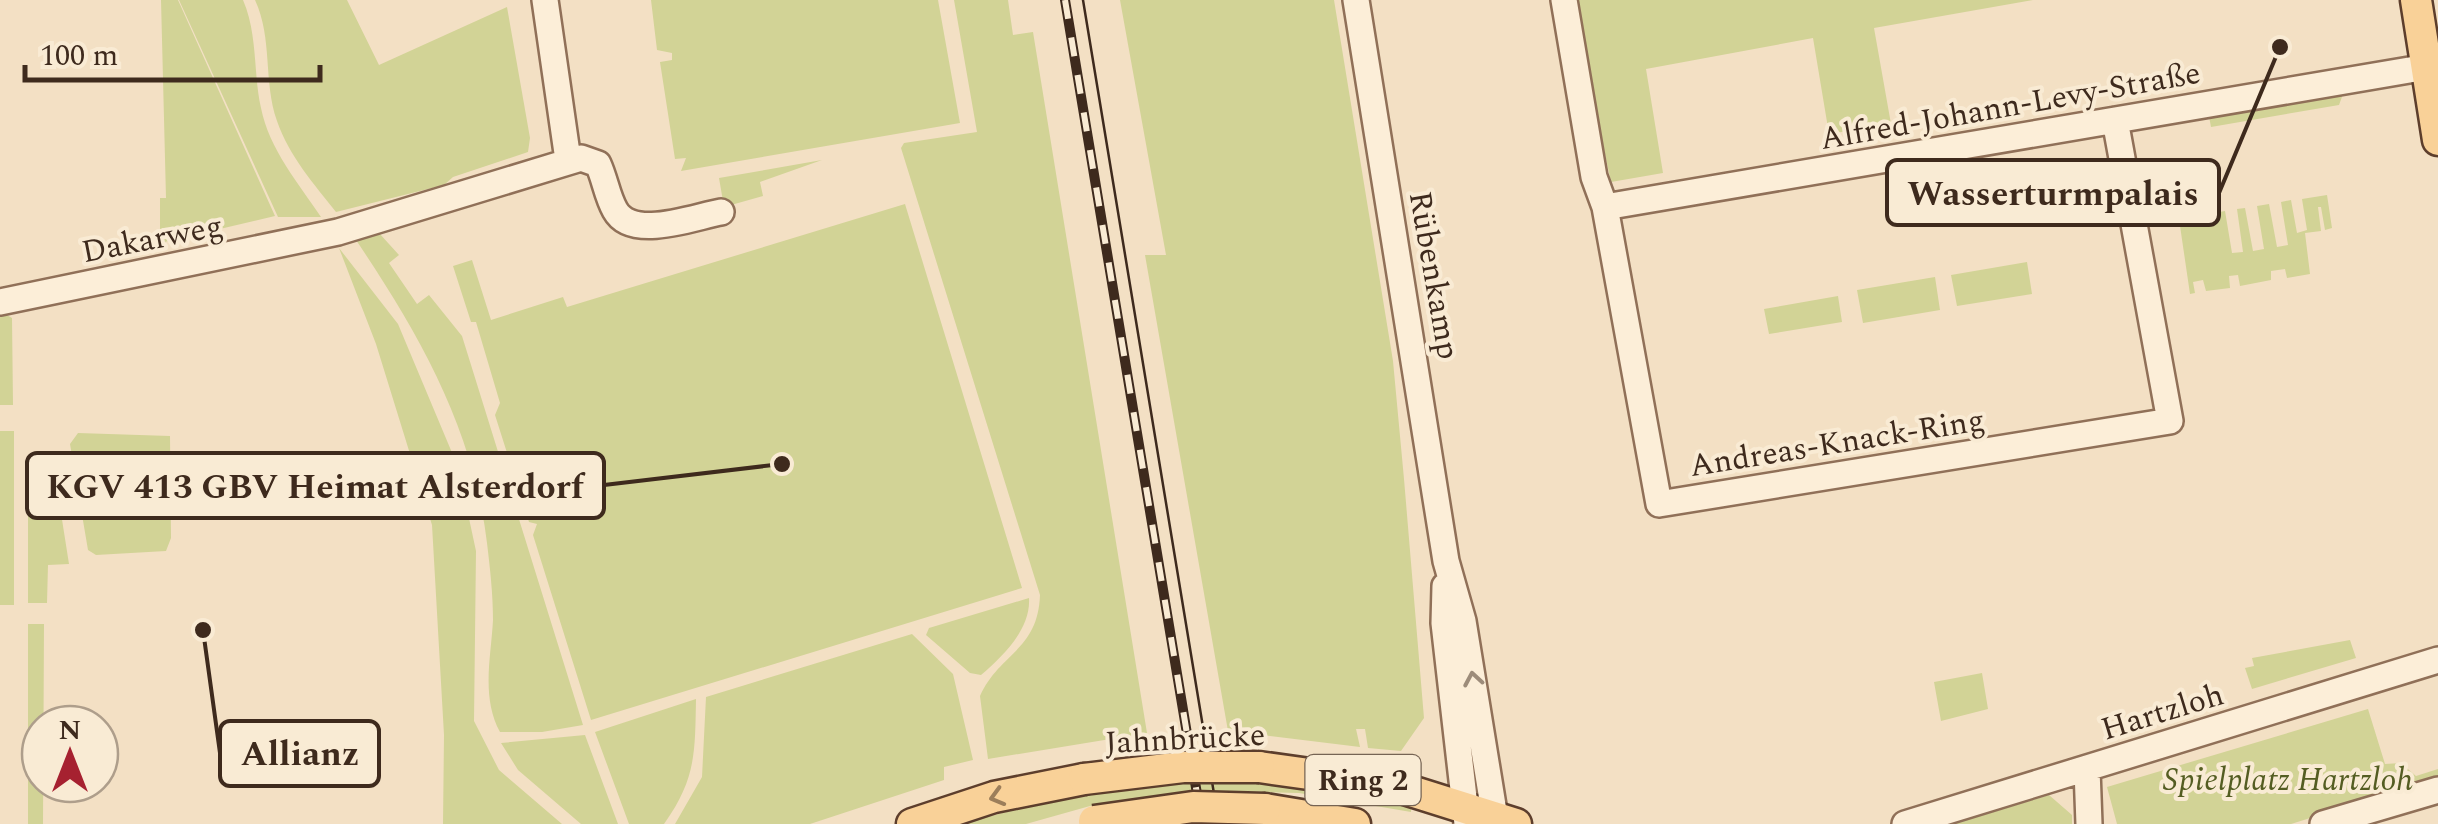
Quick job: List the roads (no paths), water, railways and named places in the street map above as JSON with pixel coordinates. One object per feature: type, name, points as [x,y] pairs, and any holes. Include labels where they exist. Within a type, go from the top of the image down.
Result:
[{"type":"main road","points":[[2416,0],[2438,140]]},
{"type":"main road","name":"Jahnbrücke","points":[[912,824],[994,797],[1084,779],[1183,767],[1260,767],[1352,778],[1488,818]]},
{"type":"main road","name":"Ring 2","points":[[1088,822],[1193,808],[1265,809],[1355,824]]},
{"type":"street","points":[[544,0],[568,160],[594,160],[614,208],[635,226],[721,212]]},
{"type":"street","name":"Rübenkamp","points":[[1356,0],[1446,561],[1444,623],[1488,818]]},
{"type":"street","name":"Andreas-Knack-Ring","points":[[1564,0],[1594,177],[1604,207],[1659,504],[2170,421],[2115,120]]},
{"type":"street","name":"Alfred-Johann-Levy-Straße","points":[[1604,207],[2427,67]]},
{"type":"street","name":"Dakarweg","points":[[0,302],[316,237],[568,160]]},
{"type":"street","name":"Hartzloh","points":[[1906,824],[2438,660]]},
{"type":"street","points":[[2086,768],[2089,824]]},
{"type":"street","points":[[2323,824],[2438,790]]},
{"type":"tram line","points":[[1083,0],[1219,824]]},
{"type":"railway","points":[[1065,0],[1202,824]]},
{"type":"place","name":"Wasserturmpalais","points":[[2280,47]]},
{"type":"place","name":"KGV 413 GBV Heimat Alsterdorf","points":[[782,464]]},
{"type":"place","name":"Allianz","points":[[203,630]]},
{"type":"park label","name":"Spielplatz Hartzloh","points":[[2288,779]]}]
